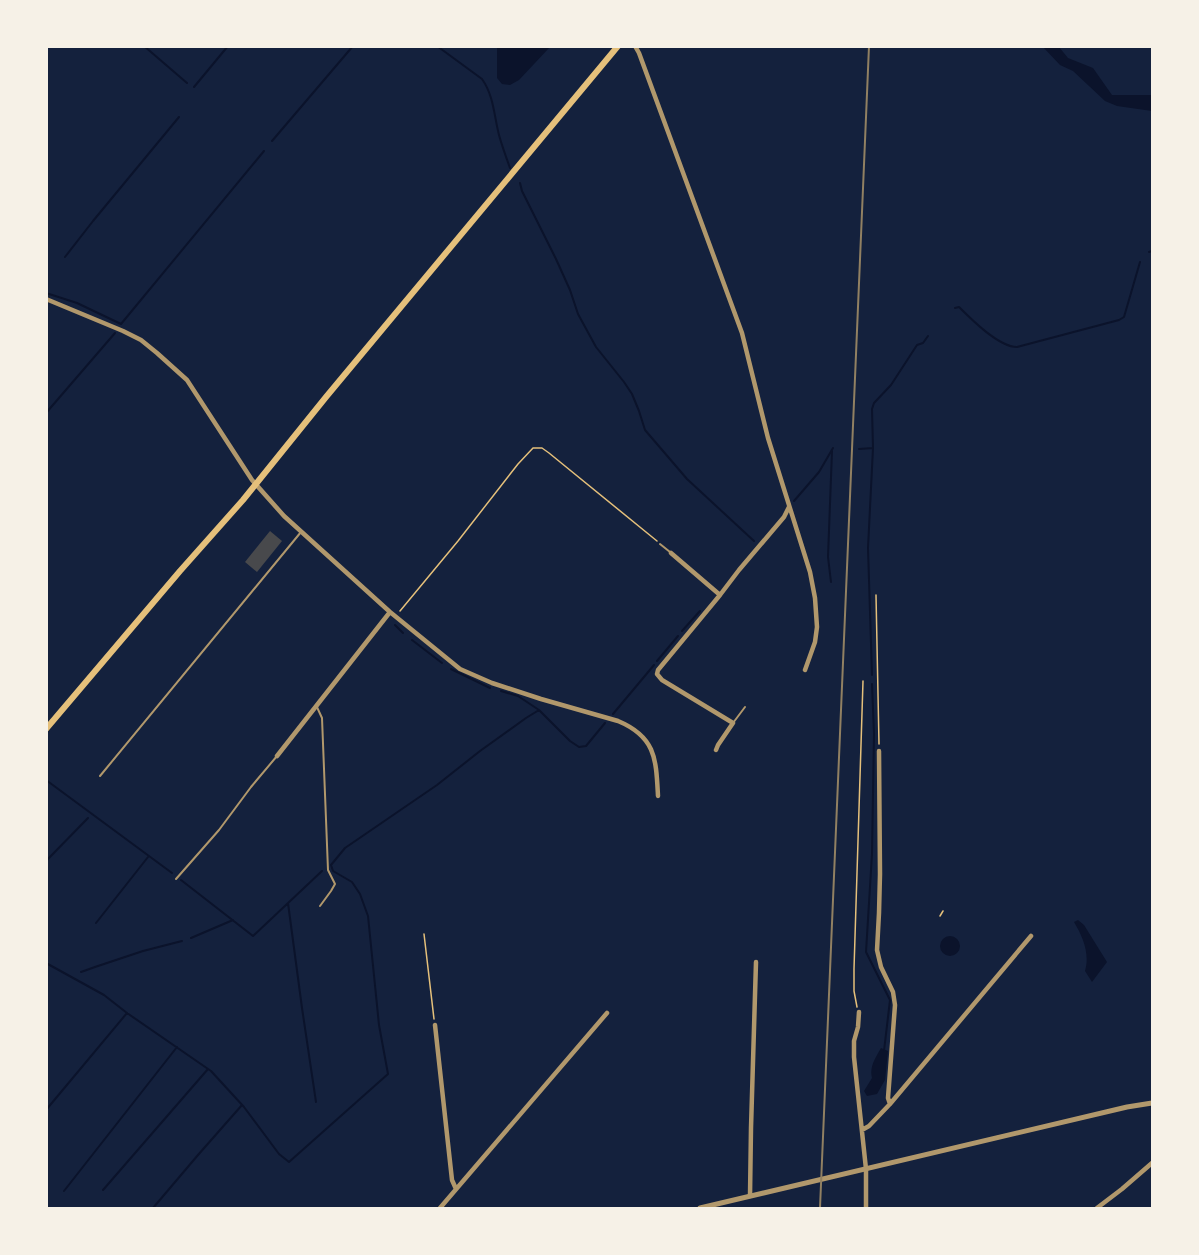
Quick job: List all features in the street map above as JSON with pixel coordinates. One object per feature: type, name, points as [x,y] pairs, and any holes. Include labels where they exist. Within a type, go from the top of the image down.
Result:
[{"type":"main road","points":[[46,729],[255,484],[618,46]]},
{"type":"street","points":[[635,46],[742,333],[759,407],[810,572],[817,611],[815,642],[805,670]]},
{"type":"street","points":[[46,299],[141,340],[157,353],[186,380],[255,484],[284,516],[390,612],[460,669],[530,696],[612,719],[630,726],[639,733],[649,745],[657,764],[658,796]]},
{"type":"street","points":[[716,750],[733,723],[663,681],[657,674],[658,670],[784,517],[789,507]]},
{"type":"street","points":[[671,553],[720,595]]},
{"type":"street","points":[[277,756],[390,612]]},
{"type":"street","points":[[879,751],[880,874],[877,950],[880,967],[893,992],[895,1005],[888,1098],[890,1104]]},
{"type":"street","points":[[862,1130],[869,1126],[890,1104],[1031,936]]},
{"type":"street","points":[[750,1196],[756,962]]},
{"type":"street","points":[[859,1012],[854,1057],[866,1169],[866,1209]]},
{"type":"street","points":[[440,1209],[607,1013]]},
{"type":"street","points":[[435,1025],[452,1180],[456,1189]]},
{"type":"street","points":[[700,1209],[1127,1107],[1152,1103]]},
{"type":"street","points":[[1097,1209],[1152,1163]]},
{"type":"lane","points":[[100,776],[301,532]]},
{"type":"lane","points":[[660,544],[671,553]]},
{"type":"lane","points":[[316,705],[322,718],[327,870],[335,884],[320,906]]},
{"type":"lane","points":[[733,723],[745,707]]},
{"type":"lane","points":[[176,879],[219,830],[277,756]]},
{"type":"path","points":[[395,616],[533,448],[542,448],[549,453],[660,544]]},
{"type":"path","points":[[876,595],[879,751]]},
{"type":"path","points":[[859,1012],[854,991],[863,681]]},
{"type":"path","points":[[940,916],[943,911]]},
{"type":"path","points":[[424,934],[435,1025]]},
{"type":"water","points":[[497,46],[550,47],[519,80],[510,85],[502,84],[497,78]]},
{"type":"water","points":[[1043,47],[1059,47],[1068,58],[1093,68],[1112,95],[1152,95],[1152,111],[1117,106],[1105,101],[1073,71],[1060,65]]},
{"type":"water","points":[[1078,920],[1084,925],[1107,962],[1092,982],[1085,971],[1087,958],[1085,946],[1074,922]]},
{"type":"water","points":[[950,936],[957,939],[960,946],[957,953],[950,956],[943,953],[940,946],[943,939]]},
{"type":"water","points":[[881,1048],[888,1051],[885,1080],[877,1094],[867,1096],[864,1091],[872,1078],[872,1066]]},
{"type":"building","points":[[270,531],[282,541],[257,572],[245,562]]},
{"type":"waterway","points":[[144,46],[187,83]]},
{"type":"waterway","points":[[194,87],[228,46]]},
{"type":"waterway","points":[[272,141],[353,46]]},
{"type":"waterway","points":[[437,46],[482,79],[491,99],[500,139],[510,168]]},
{"type":"waterway","points":[[65,257],[179,117]]},
{"type":"waterway","points":[[46,293],[77,303],[121,324],[264,151]]},
{"type":"waterway","points":[[46,154],[46,161]]},
{"type":"waterway","points":[[520,183],[570,290],[578,314],[596,347],[632,394],[645,430],[687,479],[754,541]]},
{"type":"waterway","points":[[955,308],[959,307],[994,338],[1017,347],[1124,317],[1140,262]]},
{"type":"waterway","points":[[46,413],[115,333]]},
{"type":"waterway","points":[[872,675],[868,548],[873,448],[872,409],[874,403],[891,385],[917,345],[923,343],[928,336]]},
{"type":"waterway","points":[[794,501],[819,472],[833,448]]},
{"type":"waterway","points":[[859,449],[873,448]]},
{"type":"waterway","points":[[831,582],[828,557],[832,451]]},
{"type":"waterway","points":[[682,631],[700,611]]},
{"type":"waterway","points":[[395,625],[403,633]]},
{"type":"waterway","points":[[657,661],[678,636]]},
{"type":"waterway","points":[[412,640],[442,663]]},
{"type":"waterway","points":[[613,714],[654,665]]},
{"type":"waterway","points":[[451,669],[490,688]]},
{"type":"waterway","points":[[872,684],[874,734],[872,854],[866,952],[890,1000],[884,1051]]},
{"type":"waterway","points":[[501,691],[518,696],[539,710]]},
{"type":"waterway","points":[[46,1110],[127,1013],[211,1071],[244,1107],[279,1154],[289,1162],[388,1074],[379,1025],[368,916],[360,894],[352,882],[333,871],[331,865],[345,848],[437,785],[480,751],[539,710],[579,747],[586,746],[605,723]]},
{"type":"waterway","points":[[46,780],[172,873]]},
{"type":"waterway","points":[[46,861],[88,818]]},
{"type":"waterway","points":[[96,923],[148,857]]},
{"type":"waterway","points":[[181,880],[253,936],[322,871]]},
{"type":"waterway","points":[[288,903],[316,1102]]},
{"type":"waterway","points":[[191,938],[233,920]]},
{"type":"waterway","points":[[81,972],[143,951],[182,941]]},
{"type":"waterway","points":[[46,963],[104,995],[127,1013]]},
{"type":"waterway","points":[[64,1191],[177,1047]]},
{"type":"waterway","points":[[103,1190],[208,1069]]},
{"type":"waterway","points":[[153,1208],[242,1105]]},
{"type":"railway","points":[[820,1208],[869,46]]}]
